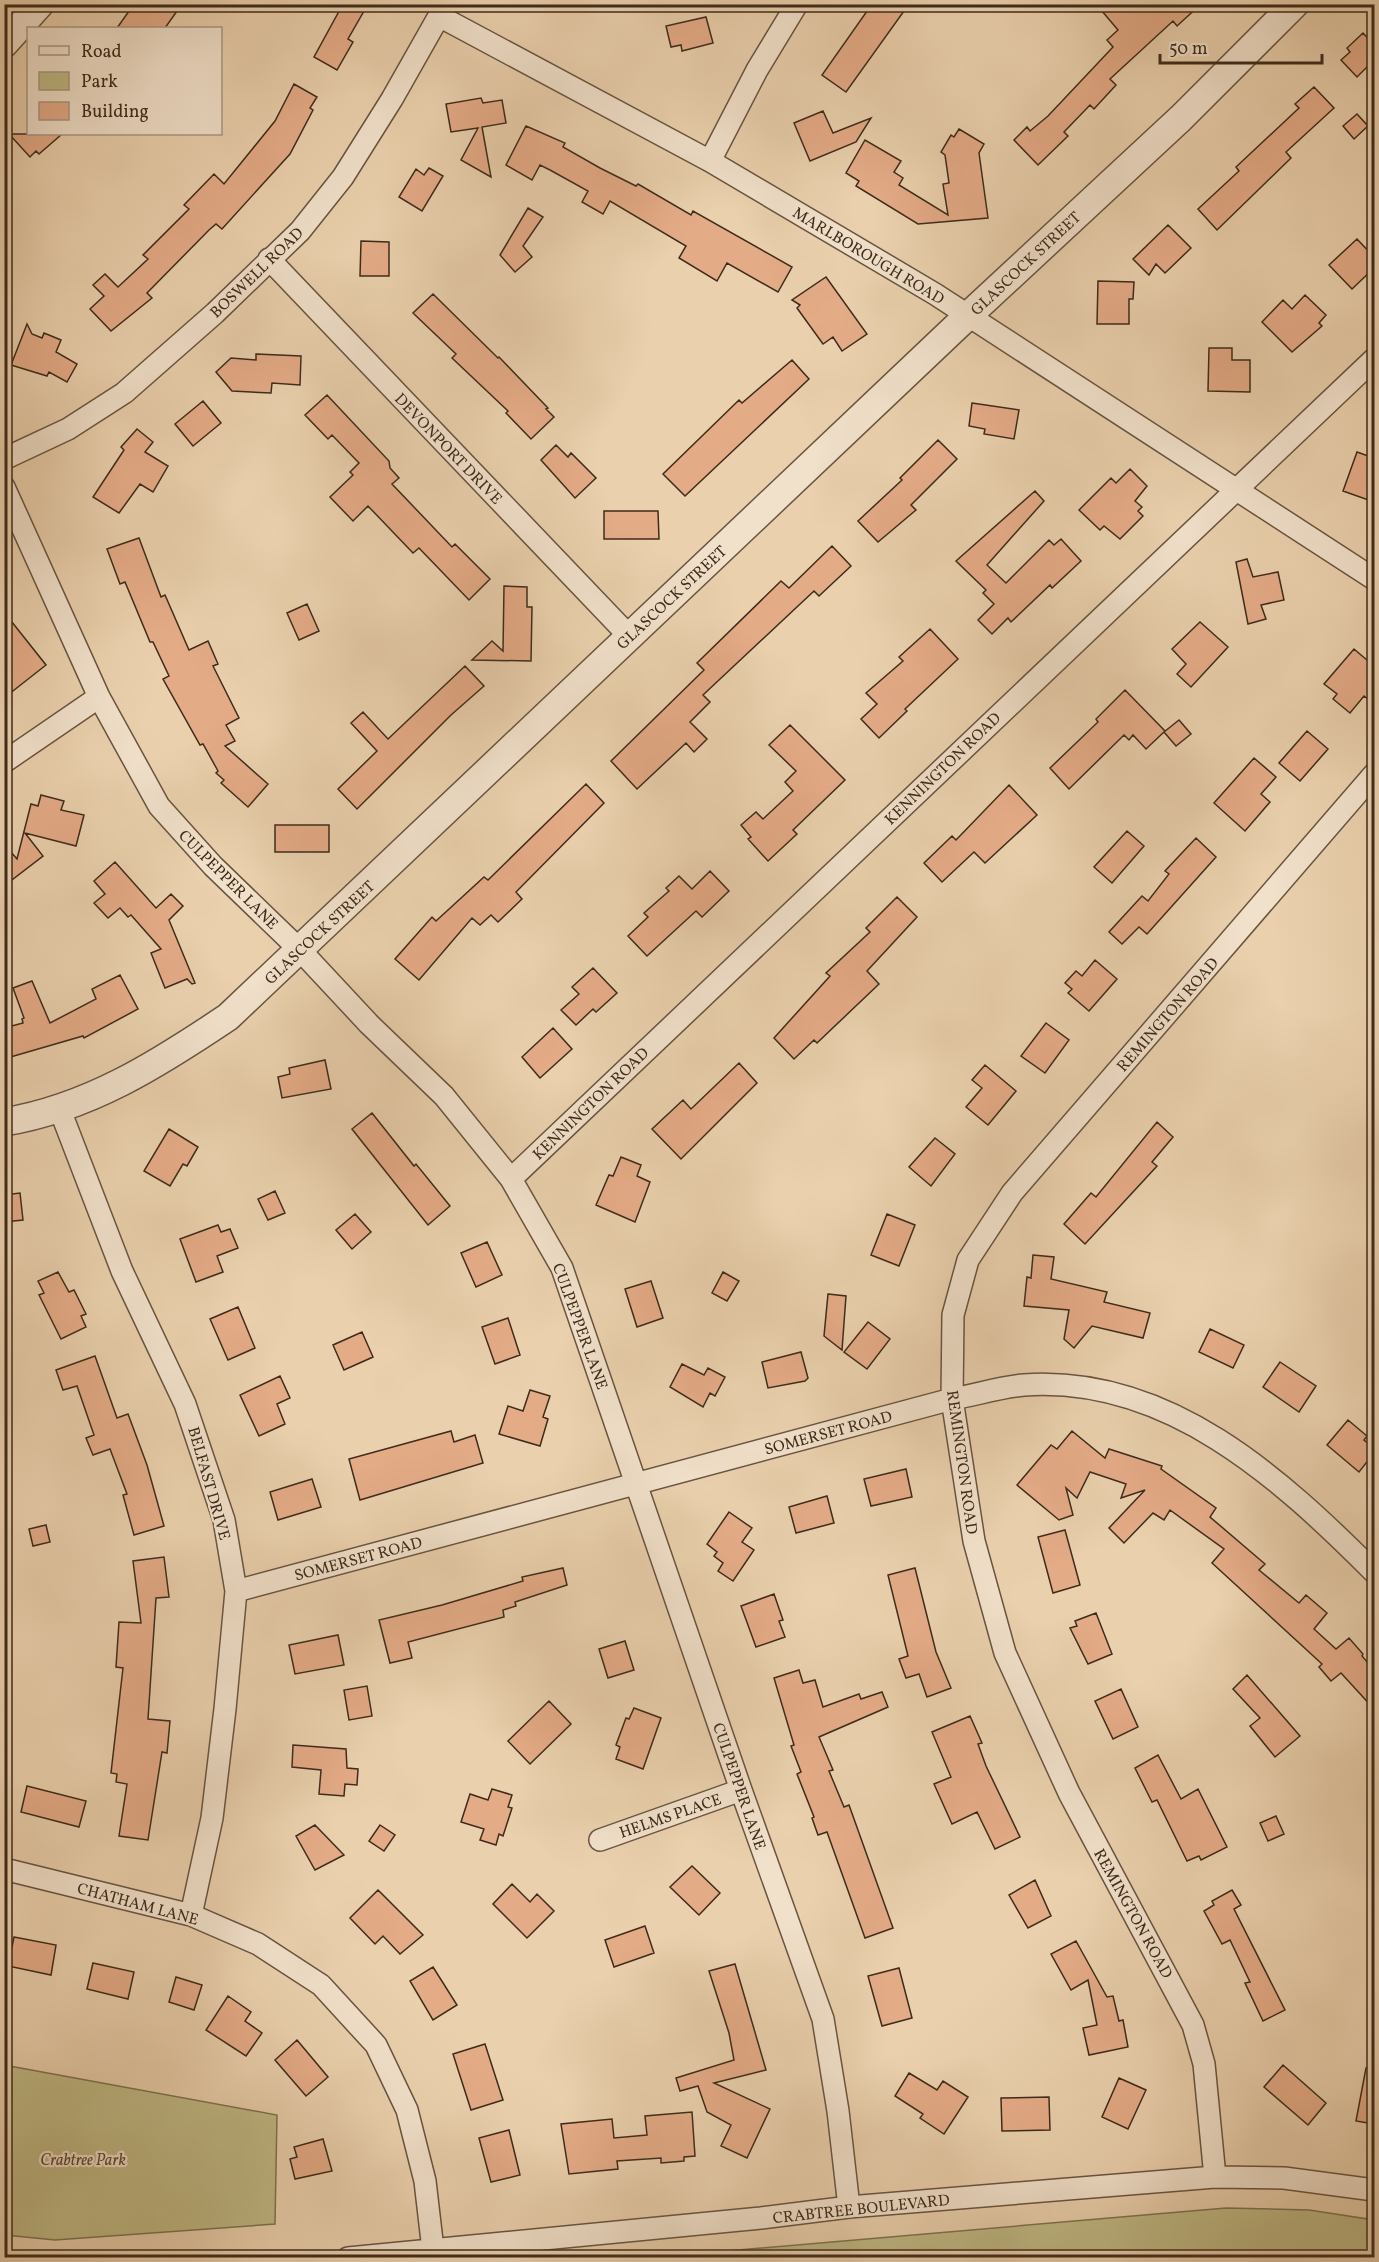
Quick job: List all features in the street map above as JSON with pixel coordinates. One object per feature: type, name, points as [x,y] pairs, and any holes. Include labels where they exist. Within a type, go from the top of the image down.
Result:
[{"type":"street","points":[[4,44],[40,4]]},
{"type":"street","points":[[710,161],[757,70],[797,4]]},
{"type":"street","name":"GLASCOCK STREET","points":[[4,1122],[60,1110],[87,1100],[160,1063],[228,1017],[968,316],[1181,118],[1295,4]]},
{"type":"street","name":"MARLBOROUGH ROAD","points":[[439,16],[710,161],[968,316],[1374,579]]},
{"type":"street","name":"BOSWELL ROAD","points":[[4,459],[68,429],[124,393],[215,313],[300,231],[343,177],[392,99],[439,16]]},
{"type":"street","name":"DEVONPORT DRIVE","points":[[269,259],[630,637]]},
{"type":"street","name":"KENNINGTON ROAD","points":[[511,1179],[1374,359]]},
{"type":"street","name":"CULPEPPER LANE","points":[[4,487],[99,697],[159,806],[213,866],[300,950],[369,1024],[444,1096],[511,1179],[562,1268],[741,1790],[823,2019],[838,2111],[849,2207]]},
{"type":"street","points":[[4,762],[99,697]]},
{"type":"street","name":"REMINGTON ROAD","points":[[1215,2177],[1204,2064],[1193,2025],[1069,1793],[1005,1653],[974,1541],[952,1399],[953,1316],[968,1260],[1012,1193],[1374,774]]},
{"type":"street","name":"BELFAST DRIVE","points":[[60,1110],[123,1271],[185,1404],[204,1455],[224,1520],[236,1592],[212,1818],[191,1915]]},
{"type":"street","name":"SOMERSET ROAD","points":[[236,1592],[952,1399],[1024,1385],[1080,1386],[1130,1398],[1192,1423],[1242,1453],[1323,1521],[1374,1572]]},
{"type":"street","name":"HELMS PLACE","points":[[600,1840],[741,1790]]},
{"type":"street","name":"CHATHAM LANE","points":[[4,1869],[191,1915],[258,1944],[321,1985],[376,2046],[407,2110],[425,2181],[433,2250]]},
{"type":"street","name":"CRABTREE BOULEVARD","points":[[348,2258],[761,2218],[849,2207],[1215,2177],[1284,2178],[1374,2190]]},
{"type":"green space","name":"Crabtree Park","points":[[4,2065],[277,2115],[275,2224],[55,2240],[5,2235]]},
{"type":"green space","points":[[1226,2208],[1309,2210],[1374,2220],[1374,2257],[656,2257]]},
{"type":"building","points":[[134,4],[182,4],[166,27],[118,27]]},
{"type":"building","points":[[343,4],[368,4],[348,39],[353,42],[337,70],[314,57]]},
{"type":"building","points":[[872,4],[909,4],[846,92],[822,75]]},
{"type":"building","points":[[1096,4],[1201,4],[1177,26],[1173,21],[1110,79],[1116,85],[1094,109],[1090,105],[1064,132],[1068,136],[1038,165],[1014,140],[1027,127],[1030,131],[1048,116],[1113,47],[1107,40],[1118,30]]},
{"type":"building","points":[[706,17],[713,43],[682,51],[681,45],[671,47],[666,26]]},
{"type":"building","points":[[1363,33],[1374,45],[1374,60],[1357,77],[1341,60],[1350,52],[1347,48]]},
{"type":"building","points":[[294,84],[317,97],[310,108],[313,110],[290,154],[222,229],[216,224],[209,230],[147,293],[152,298],[111,331],[90,309],[104,296],[93,285],[105,274],[118,287],[148,259],[143,255],[189,209],[184,205],[214,174],[224,184],[275,121]]},
{"type":"building","points":[[1314,87],[1334,108],[1286,152],[1291,158],[1217,230],[1198,209],[1239,171],[1236,167],[1299,108],[1295,104]]},
{"type":"building","points":[[481,98],[483,103],[502,100],[506,123],[482,127],[491,177],[461,160],[478,128],[451,132],[446,104]]},
{"type":"building","points":[[823,111],[833,133],[871,118],[856,142],[810,161],[794,123]]},
{"type":"building","points":[[1357,114],[1368,126],[1354,139],[1343,126]]},
{"type":"building","points":[[526,126],[565,143],[563,147],[600,168],[636,186],[638,184],[691,215],[693,211],[792,267],[778,292],[727,263],[717,281],[679,258],[686,246],[610,201],[603,214],[582,202],[588,191],[550,170],[540,165],[532,180],[506,165]]},
{"type":"building","points":[[959,129],[984,144],[979,153],[988,218],[918,224],[856,186],[859,181],[846,173],[865,140],[901,161],[894,172],[903,178],[899,185],[948,215],[943,184],[949,183],[945,155],[941,152],[951,135],[954,137]]},
{"type":"building","points":[[9,134],[61,135],[39,154],[36,151],[30,157]]},
{"type":"building","points":[[429,168],[443,176],[422,211],[399,197],[416,169],[424,175]]},
{"type":"building","points":[[528,208],[543,217],[523,246],[532,257],[515,272],[500,255]]},
{"type":"building","points":[[1168,225],[1191,248],[1165,273],[1156,264],[1149,275],[1133,259]]},
{"type":"building","points":[[1357,239],[1374,257],[1374,268],[1352,289],[1329,265]]},
{"type":"building","points":[[361,241],[389,242],[389,276],[360,276]]},
{"type":"building","points":[[826,277],[867,334],[842,351],[833,337],[823,344],[797,308],[800,305],[792,300]]},
{"type":"building","points":[[1098,281],[1134,282],[1133,299],[1129,299],[1129,324],[1097,324]]},
{"type":"building","points":[[433,294],[548,408],[546,409],[554,417],[531,439],[506,413],[508,411],[452,358],[456,354],[413,313]]},
{"type":"building","points":[[1305,295],[1326,315],[1319,323],[1322,326],[1292,352],[1262,322],[1283,300],[1292,309]]},
{"type":"building","points":[[27,324],[32,334],[42,338],[44,333],[61,340],[56,352],[77,364],[67,382],[49,372],[47,376],[11,365]]},
{"type":"building","points":[[1209,348],[1232,348],[1232,360],[1250,360],[1250,392],[1208,391]]},
{"type":"building","points":[[256,354],[301,356],[300,385],[272,383],[271,393],[232,391],[216,372],[231,358],[256,360]]},
{"type":"building","points":[[792,360],[809,379],[685,496],[663,474],[739,400],[742,403]]},
{"type":"building","points":[[327,395],[389,461],[390,468],[399,478],[392,484],[452,547],[455,544],[490,579],[469,600],[419,548],[413,553],[368,506],[353,521],[330,497],[353,475],[350,472],[359,463],[332,435],[328,439],[305,415]]},
{"type":"building","points":[[203,401],[221,423],[193,446],[175,424]]},
{"type":"building","points":[[972,403],[1019,410],[1014,439],[984,434],[985,429],[969,426]]},
{"type":"building","points":[[137,429],[153,442],[145,452],[168,466],[153,492],[140,484],[119,513],[93,497],[124,450],[121,447]]},
{"type":"building","points":[[938,440],[957,459],[911,505],[916,510],[878,542],[858,521],[902,480],[900,478]]},
{"type":"building","points":[[556,445],[568,457],[571,453],[596,478],[575,498],[541,460]]},
{"type":"building","points":[[1357,452],[1374,458],[1374,502],[1343,491]]},
{"type":"building","points":[[1130,469],[1147,486],[1135,501],[1142,507],[1138,511],[1143,516],[1120,539],[1104,526],[1100,530],[1079,510],[1111,478],[1116,483]]},
{"type":"building","points":[[1035,491],[1044,501],[987,565],[1006,583],[1049,540],[1054,545],[1061,539],[1081,561],[1052,588],[1050,585],[1011,622],[1008,618],[992,634],[978,620],[994,604],[983,593],[986,590],[956,561]]},
{"type":"building","points":[[604,511],[658,511],[659,539],[604,539]]},
{"type":"building","points":[[139,538],[161,597],[165,595],[189,650],[208,641],[218,664],[213,666],[239,718],[226,725],[235,741],[225,746],[268,784],[248,807],[221,783],[224,780],[216,773],[218,771],[203,744],[200,745],[163,679],[169,676],[153,642],[150,642],[125,582],[120,584],[107,549]]},
{"type":"building","points":[[832,546],[851,566],[819,596],[814,591],[703,695],[710,702],[690,722],[707,739],[694,752],[686,743],[637,789],[611,761],[704,670],[697,663],[781,581],[789,588]]},
{"type":"building","points":[[1247,559],[1253,577],[1278,572],[1284,600],[1261,605],[1266,619],[1248,624],[1236,562]]},
{"type":"building","points":[[504,586],[527,587],[527,607],[532,607],[531,661],[472,660],[492,641],[503,651]]},
{"type":"building","points":[[307,604],[319,631],[299,640],[287,613]]},
{"type":"building","points":[[4,612],[46,665],[4,698]]},
{"type":"building","points":[[1200,622],[1228,647],[1191,687],[1177,674],[1186,664],[1172,649]]},
{"type":"building","points":[[930,629],[958,659],[905,709],[907,711],[879,738],[861,719],[877,704],[866,693],[903,661],[899,657]]},
{"type":"building","points":[[1354,649],[1374,666],[1374,704],[1364,696],[1350,713],[1333,699],[1337,694],[1324,684]]},
{"type":"building","points":[[465,666],[484,686],[451,715],[357,809],[338,789],[377,751],[351,723],[363,712],[388,739]]},
{"type":"building","points":[[1125,690],[1165,731],[1146,749],[1133,735],[1129,740],[1124,735],[1069,789],[1050,768],[1098,722],[1096,719]]},
{"type":"building","points":[[1179,720],[1191,734],[1176,746],[1164,732]]},
{"type":"building","points":[[790,725],[845,780],[793,830],[797,834],[768,861],[748,839],[751,837],[741,825],[756,812],[763,819],[793,791],[785,782],[796,771],[769,745]]},
{"type":"building","points":[[1307,731],[1328,749],[1300,781],[1279,763]]},
{"type":"building","points":[[1254,758],[1276,777],[1261,794],[1270,802],[1245,831],[1214,803]]},
{"type":"building","points":[[586,784],[604,803],[516,892],[522,899],[498,922],[491,915],[480,925],[472,918],[419,980],[395,959],[432,917],[436,921],[484,877],[488,880]]},
{"type":"building","points":[[1009,785],[1037,815],[985,863],[974,852],[942,882],[924,863],[952,836],[956,840]]},
{"type":"building","points":[[41,795],[64,801],[61,810],[84,815],[76,846],[25,833],[43,856],[4,886],[4,844],[17,859],[31,804],[38,806]]},
{"type":"building","points":[[275,825],[329,825],[329,852],[275,852]]},
{"type":"building","points":[[1127,831],[1144,846],[1112,883],[1094,867]]},
{"type":"building","points":[[1196,838],[1216,857],[1147,934],[1139,927],[1122,944],[1109,932],[1142,896],[1148,901],[1169,874],[1165,871]]},
{"type":"building","points":[[115,862],[156,908],[171,894],[183,906],[169,920],[195,983],[192,984],[187,979],[165,988],[151,953],[161,949],[131,915],[128,917],[120,908],[108,918],[94,903],[105,894],[94,881]]},
{"type":"building","points":[[710,871],[729,891],[702,917],[696,911],[647,956],[628,936],[648,917],[644,913],[669,891],[666,888],[679,876],[692,889]]},
{"type":"building","points":[[897,897],[917,917],[867,971],[879,984],[817,1043],[814,1040],[794,1059],[774,1038],[830,976],[826,973],[870,932],[866,928]]},
{"type":"building","points":[[1095,960],[1117,979],[1089,1011],[1068,993],[1072,989],[1065,983],[1076,971],[1082,976]]},
{"type":"building","points":[[593,968],[617,993],[596,1012],[593,1009],[576,1025],[561,1010],[579,994],[572,987]]},
{"type":"building","points":[[120,975],[138,1009],[84,1038],[83,1036],[7,1058],[4,1028],[23,1023],[24,1018],[13,988],[32,981],[50,1023],[96,999],[92,989]]},
{"type":"building","points":[[1046,1023],[1069,1040],[1045,1073],[1021,1056]]},
{"type":"building","points":[[553,1028],[572,1049],[540,1078],[522,1057]]},
{"type":"building","points":[[325,1060],[331,1089],[282,1098],[278,1077],[290,1074],[289,1068]]},
{"type":"building","points":[[739,1063],[757,1083],[681,1159],[652,1129],[683,1100],[691,1109]]},
{"type":"building","points":[[985,1065],[1016,1091],[988,1125],[966,1107],[982,1088],[972,1080]]},
{"type":"building","points":[[372,1113],[414,1166],[416,1164],[450,1206],[428,1225],[352,1129]]},
{"type":"building","points":[[1157,1122],[1173,1137],[1152,1162],[1157,1166],[1085,1244],[1064,1224],[1091,1193],[1096,1197]]},
{"type":"building","points":[[169,1129],[198,1147],[187,1166],[183,1164],[170,1186],[144,1171]]},
{"type":"building","points":[[935,1138],[955,1154],[931,1186],[909,1167]]},
{"type":"building","points":[[621,1157],[641,1165],[637,1176],[650,1182],[635,1222],[596,1205],[609,1175],[613,1176]]},
{"type":"building","points":[[275,1191],[285,1213],[268,1220],[258,1199]]},
{"type":"building","points":[[20,1193],[23,1220],[4,1222],[4,1195]]},
{"type":"building","points":[[355,1214],[371,1232],[352,1249],[336,1230]]},
{"type":"building","points":[[887,1214],[915,1225],[899,1266],[871,1255]]},
{"type":"building","points":[[218,1225],[221,1232],[230,1229],[238,1248],[217,1256],[223,1272],[196,1282],[180,1239]]},
{"type":"building","points":[[487,1242],[502,1275],[476,1287],[461,1253]]},
{"type":"building","points":[[1033,1255],[1054,1257],[1051,1279],[1107,1292],[1104,1302],[1150,1313],[1143,1338],[1092,1326],[1074,1348],[1064,1339],[1069,1310],[1024,1306],[1027,1277],[1031,1278]]},
{"type":"building","points":[[58,1272],[69,1292],[74,1290],[86,1314],[81,1316],[86,1327],[61,1339],[39,1295],[44,1293],[38,1281]]},
{"type":"building","points":[[723,1272],[739,1281],[727,1301],[712,1293]]},
{"type":"building","points":[[651,1281],[663,1318],[637,1327],[625,1289]]},
{"type":"building","points":[[828,1294],[846,1296],[842,1350],[824,1336]]},
{"type":"building","points":[[238,1307],[255,1348],[228,1360],[210,1319]]},
{"type":"building","points":[[508,1318],[520,1355],[495,1364],[482,1327]]},
{"type":"building","points":[[868,1322],[890,1339],[867,1369],[844,1352]]},
{"type":"building","points":[[1210,1329],[1244,1345],[1233,1368],[1199,1352]]},
{"type":"building","points":[[362,1332],[373,1357],[344,1370],[333,1345]]},
{"type":"building","points":[[801,1352],[808,1378],[805,1381],[768,1388],[762,1362]]},
{"type":"building","points":[[95,1356],[117,1418],[128,1414],[147,1465],[164,1526],[134,1535],[123,1495],[127,1494],[110,1449],[93,1455],[86,1438],[94,1435],[77,1386],[63,1390],[56,1370]]},
{"type":"building","points":[[1280,1362],[1316,1386],[1299,1412],[1263,1387]]},
{"type":"building","points":[[682,1364],[704,1375],[708,1368],[725,1377],[715,1396],[710,1393],[703,1407],[670,1387]]},
{"type":"building","points":[[280,1376],[290,1398],[277,1404],[285,1424],[259,1436],[240,1395]]},
{"type":"building","points":[[530,1390],[550,1396],[543,1417],[548,1419],[540,1446],[499,1434],[508,1406],[523,1411]]},
{"type":"building","points":[[1348,1420],[1367,1436],[1364,1440],[1374,1448],[1374,1453],[1359,1472],[1327,1445]]},
{"type":"building","points":[[451,1431],[454,1442],[475,1435],[483,1463],[360,1500],[349,1459]]},
{"type":"building","points":[[1072,1431],[1105,1458],[1109,1449],[1162,1466],[1161,1469],[1216,1508],[1210,1517],[1265,1564],[1259,1570],[1299,1603],[1306,1595],[1327,1613],[1314,1629],[1336,1649],[1349,1638],[1363,1654],[1362,1656],[1374,1670],[1374,1709],[1341,1673],[1331,1681],[1319,1667],[1322,1664],[1212,1563],[1224,1549],[1170,1510],[1164,1520],[1153,1513],[1124,1543],[1109,1528],[1145,1490],[1121,1498],[1126,1484],[1090,1472],[1077,1498],[1066,1488],[1073,1515],[1059,1520],[1017,1485],[1051,1445],[1057,1449]]},
{"type":"building","points":[[906,1469],[912,1497],[871,1506],[864,1479]]},
{"type":"building","points":[[312,1479],[321,1507],[278,1520],[270,1492]]},
{"type":"building","points":[[827,1496],[834,1523],[796,1533],[789,1507]]},
{"type":"building","points":[[729,1512],[752,1528],[742,1542],[754,1550],[733,1581],[718,1571],[723,1563],[714,1556],[717,1552],[707,1544]]},
{"type":"building","points":[[46,1525],[50,1542],[33,1546],[29,1529]]},
{"type":"building","points":[[1065,1530],[1080,1585],[1053,1593],[1038,1537]]},
{"type":"building","points":[[164,1557],[169,1597],[156,1598],[148,1719],[170,1721],[167,1753],[162,1752],[148,1840],[119,1836],[127,1784],[116,1782],[117,1774],[111,1773],[123,1668],[116,1667],[119,1622],[141,1623],[133,1561]]},
{"type":"building","points":[[563,1568],[567,1585],[515,1602],[516,1606],[503,1610],[504,1617],[408,1642],[412,1658],[390,1663],[379,1620],[442,1605],[523,1581],[522,1577]]},
{"type":"building","points":[[915,1568],[936,1652],[951,1688],[927,1697],[919,1674],[906,1678],[899,1659],[908,1656],[888,1575]]},
{"type":"building","points":[[774,1594],[783,1620],[779,1621],[785,1637],[756,1647],[741,1606]]},
{"type":"building","points":[[1096,1613],[1112,1654],[1088,1664],[1070,1628],[1077,1626],[1075,1621]]},
{"type":"building","points":[[338,1635],[344,1665],[295,1674],[289,1645]]},
{"type":"building","points":[[625,1641],[634,1670],[608,1678],[599,1649]]},
{"type":"building","points":[[799,1670],[803,1683],[815,1680],[823,1707],[859,1694],[861,1699],[882,1692],[888,1707],[819,1737],[833,1770],[829,1771],[844,1807],[849,1805],[893,1928],[865,1938],[827,1832],[818,1835],[812,1818],[814,1817],[797,1774],[801,1772],[791,1746],[794,1745],[774,1678]]},
{"type":"building","points":[[1247,1675],[1300,1736],[1275,1757],[1250,1726],[1260,1718],[1233,1689]]},
{"type":"building","points":[[367,1686],[372,1716],[349,1720],[344,1690]]},
{"type":"building","points":[[1121,1689],[1138,1727],[1113,1739],[1095,1701]]},
{"type":"building","points":[[549,1701],[571,1724],[530,1764],[508,1741]]},
{"type":"building","points":[[634,1708],[661,1718],[643,1769],[616,1759],[620,1747],[616,1745],[626,1718],[629,1719]]},
{"type":"building","points":[[970,1716],[982,1743],[978,1744],[986,1766],[1020,1837],[995,1849],[977,1812],[952,1824],[934,1784],[951,1777],[932,1732]]},
{"type":"building","points":[[293,1745],[346,1749],[347,1768],[358,1769],[357,1785],[345,1784],[344,1796],[319,1794],[321,1770],[292,1767]]},
{"type":"building","points":[[1158,1755],[1181,1799],[1198,1789],[1227,1847],[1201,1860],[1199,1856],[1187,1861],[1157,1800],[1152,1802],[1135,1768]]},
{"type":"building","points":[[27,1786],[86,1801],[79,1827],[21,1812]]},
{"type":"building","points":[[492,1789],[512,1795],[508,1807],[512,1808],[503,1836],[499,1834],[496,1845],[480,1840],[484,1829],[461,1822],[470,1794],[488,1800]]},
{"type":"building","points":[[1276,1816],[1284,1834],[1268,1841],[1260,1823]]},
{"type":"building","points":[[315,1825],[344,1855],[315,1870],[296,1836]]},
{"type":"building","points":[[380,1825],[395,1835],[384,1851],[369,1841]]},
{"type":"building","points":[[692,1866],[720,1893],[699,1915],[670,1887]]},
{"type":"building","points":[[1035,1880],[1051,1916],[1028,1928],[1009,1895]]},
{"type":"building","points":[[512,1884],[530,1902],[537,1894],[554,1911],[527,1938],[493,1904]]},
{"type":"building","points":[[378,1890],[423,1935],[400,1954],[383,1936],[375,1944],[350,1918]]},
{"type":"building","points":[[1232,1890],[1241,1905],[1234,1909],[1285,2010],[1263,2021],[1245,1983],[1250,1982],[1230,1940],[1222,1944],[1204,1911],[1214,1905],[1212,1901]]},
{"type":"building","points":[[645,1926],[654,1953],[614,1967],[605,1940]]},
{"type":"building","points":[[14,1937],[56,1945],[51,1975],[8,1966]]},
{"type":"building","points":[[1076,1941],[1107,1997],[1113,1996],[1119,2021],[1123,2020],[1128,2047],[1089,2055],[1083,2028],[1097,2025],[1088,1980],[1071,1990],[1051,1954]]},
{"type":"building","points":[[93,1963],[134,1972],[128,1999],[87,1989]]},
{"type":"building","points":[[735,1964],[766,2070],[714,2083],[770,2109],[747,2158],[721,2146],[731,2125],[707,2112],[698,2086],[680,2091],[676,2078],[734,2060],[729,2033],[709,1971]]},
{"type":"building","points":[[433,1967],[457,2005],[433,2020],[410,1981]]},
{"type":"building","points":[[899,1968],[912,2018],[882,2026],[868,1976]]},
{"type":"building","points":[[176,1977],[202,1985],[194,2010],[169,2002]]},
{"type":"building","points":[[228,1996],[251,2012],[245,2021],[262,2033],[246,2056],[206,2030]]},
{"type":"building","points":[[297,2040],[328,2077],[306,2096],[275,2060]]},
{"type":"building","points":[[485,2044],[503,2100],[471,2110],[453,2054]]},
{"type":"building","points":[[1283,2065],[1326,2103],[1308,2125],[1264,2087]]},
{"type":"building","points":[[1366,2068],[1374,2069],[1374,2124],[1356,2121]]},
{"type":"building","points":[[909,2073],[937,2090],[943,2081],[968,2097],[944,2134],[920,2118],[923,2114],[895,2096]]},
{"type":"building","points":[[1119,2078],[1146,2090],[1128,2129],[1102,2117]]},
{"type":"building","points":[[1049,2097],[1050,2130],[1002,2131],[1001,2098]]},
{"type":"building","points":[[692,2112],[695,2156],[684,2157],[684,2161],[661,2163],[661,2158],[617,2161],[618,2169],[569,2174],[561,2124],[612,2119],[614,2138],[647,2135],[645,2116]]},
{"type":"building","points":[[509,2130],[520,2175],[491,2182],[479,2138]]},
{"type":"building","points":[[323,2139],[332,2171],[295,2179],[290,2159],[297,2157],[294,2147]]}]
